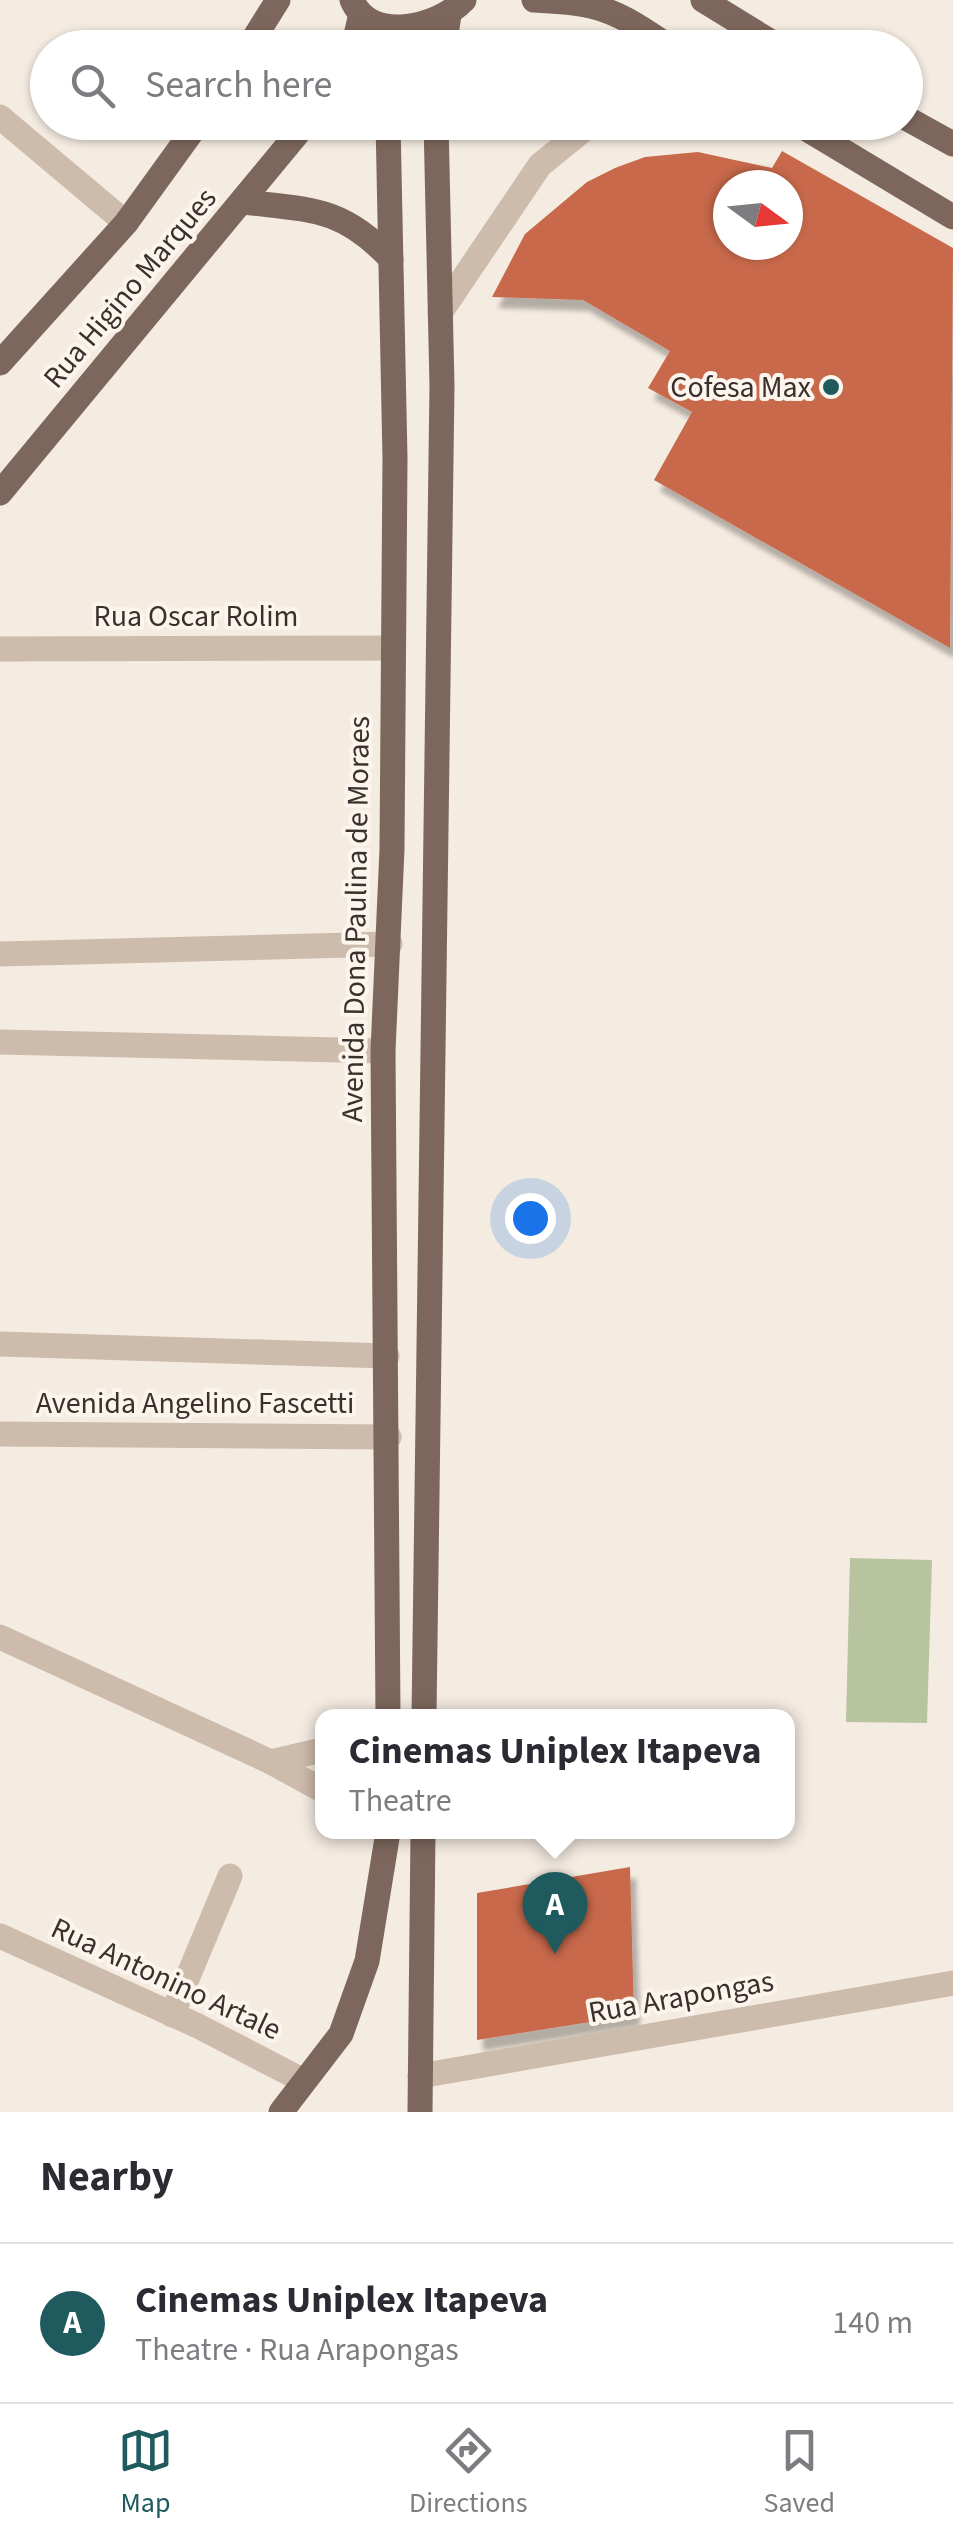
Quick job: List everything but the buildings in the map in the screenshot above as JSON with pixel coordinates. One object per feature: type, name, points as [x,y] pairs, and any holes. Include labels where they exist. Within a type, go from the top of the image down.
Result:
[{"type":"main road","points":[[259,30],[278,0]]},
{"type":"main road","points":[[534,0],[584,2],[618,12],[644,30]]},
{"type":"main road","points":[[703,0],[752,30]]},
{"type":"main road","points":[[364,23],[431,22],[457,8]]},
{"type":"main road","points":[[923,127],[953,144]]},
{"type":"main road","name":"Rua Higino Marques","points":[[0,363],[126,223],[186,140]]},
{"type":"main road","name":"Rua Higino Marques","points":[[0,492],[293,140]]},
{"type":"main road","name":"Avenida Dona Paulina de Moraes","points":[[388,140],[392,648],[390,944],[384,1051],[388,1709]]},
{"type":"main road","points":[[424,1709],[440,313],[436,140]]},
{"type":"main road","points":[[826,140],[953,217]]},
{"type":"main road","points":[[244,202],[340,217],[364,230],[391,259]]},
{"type":"main road","points":[[281,2112],[341,2034],[367,1961],[387,1839]]},
{"type":"main road","points":[[420,2112],[423,1839]]},
{"type":"street","points":[[0,117],[126,223]]},
{"type":"street","points":[[440,313],[540,165],[571,140]]},
{"type":"street","name":"Rua Oscar Rolim","points":[[0,649],[392,648]]},
{"type":"street","points":[[0,954],[390,944]]},
{"type":"street","points":[[0,1042],[384,1051]]},
{"type":"street","name":"Avenida Angelino Fascetti","points":[[0,1344],[387,1356]]},
{"type":"street","name":"Avenida Angelino Fascetti","points":[[0,1434],[389,1437]]},
{"type":"street","points":[[0,1637],[271,1762],[315,1786]]},
{"type":"street","points":[[271,1762],[315,1752]]},
{"type":"street","points":[[172,2014],[230,1876]]},
{"type":"street","name":"Rua Antonino Artale","points":[[0,1936],[172,2014],[304,2081]]},
{"type":"street","name":"Rua Arapongas","points":[[420,2076],[953,1982]]},
{"type":"green space","points":[[850,1558],[932,1560],[927,1723],[846,1722]]},
{"type":"place","name":"Cofesa Max","points":[[831,387]]},
{"type":"place","name":"Cinemas Uniplex Itapeva","points":[[555,1954]]}]
